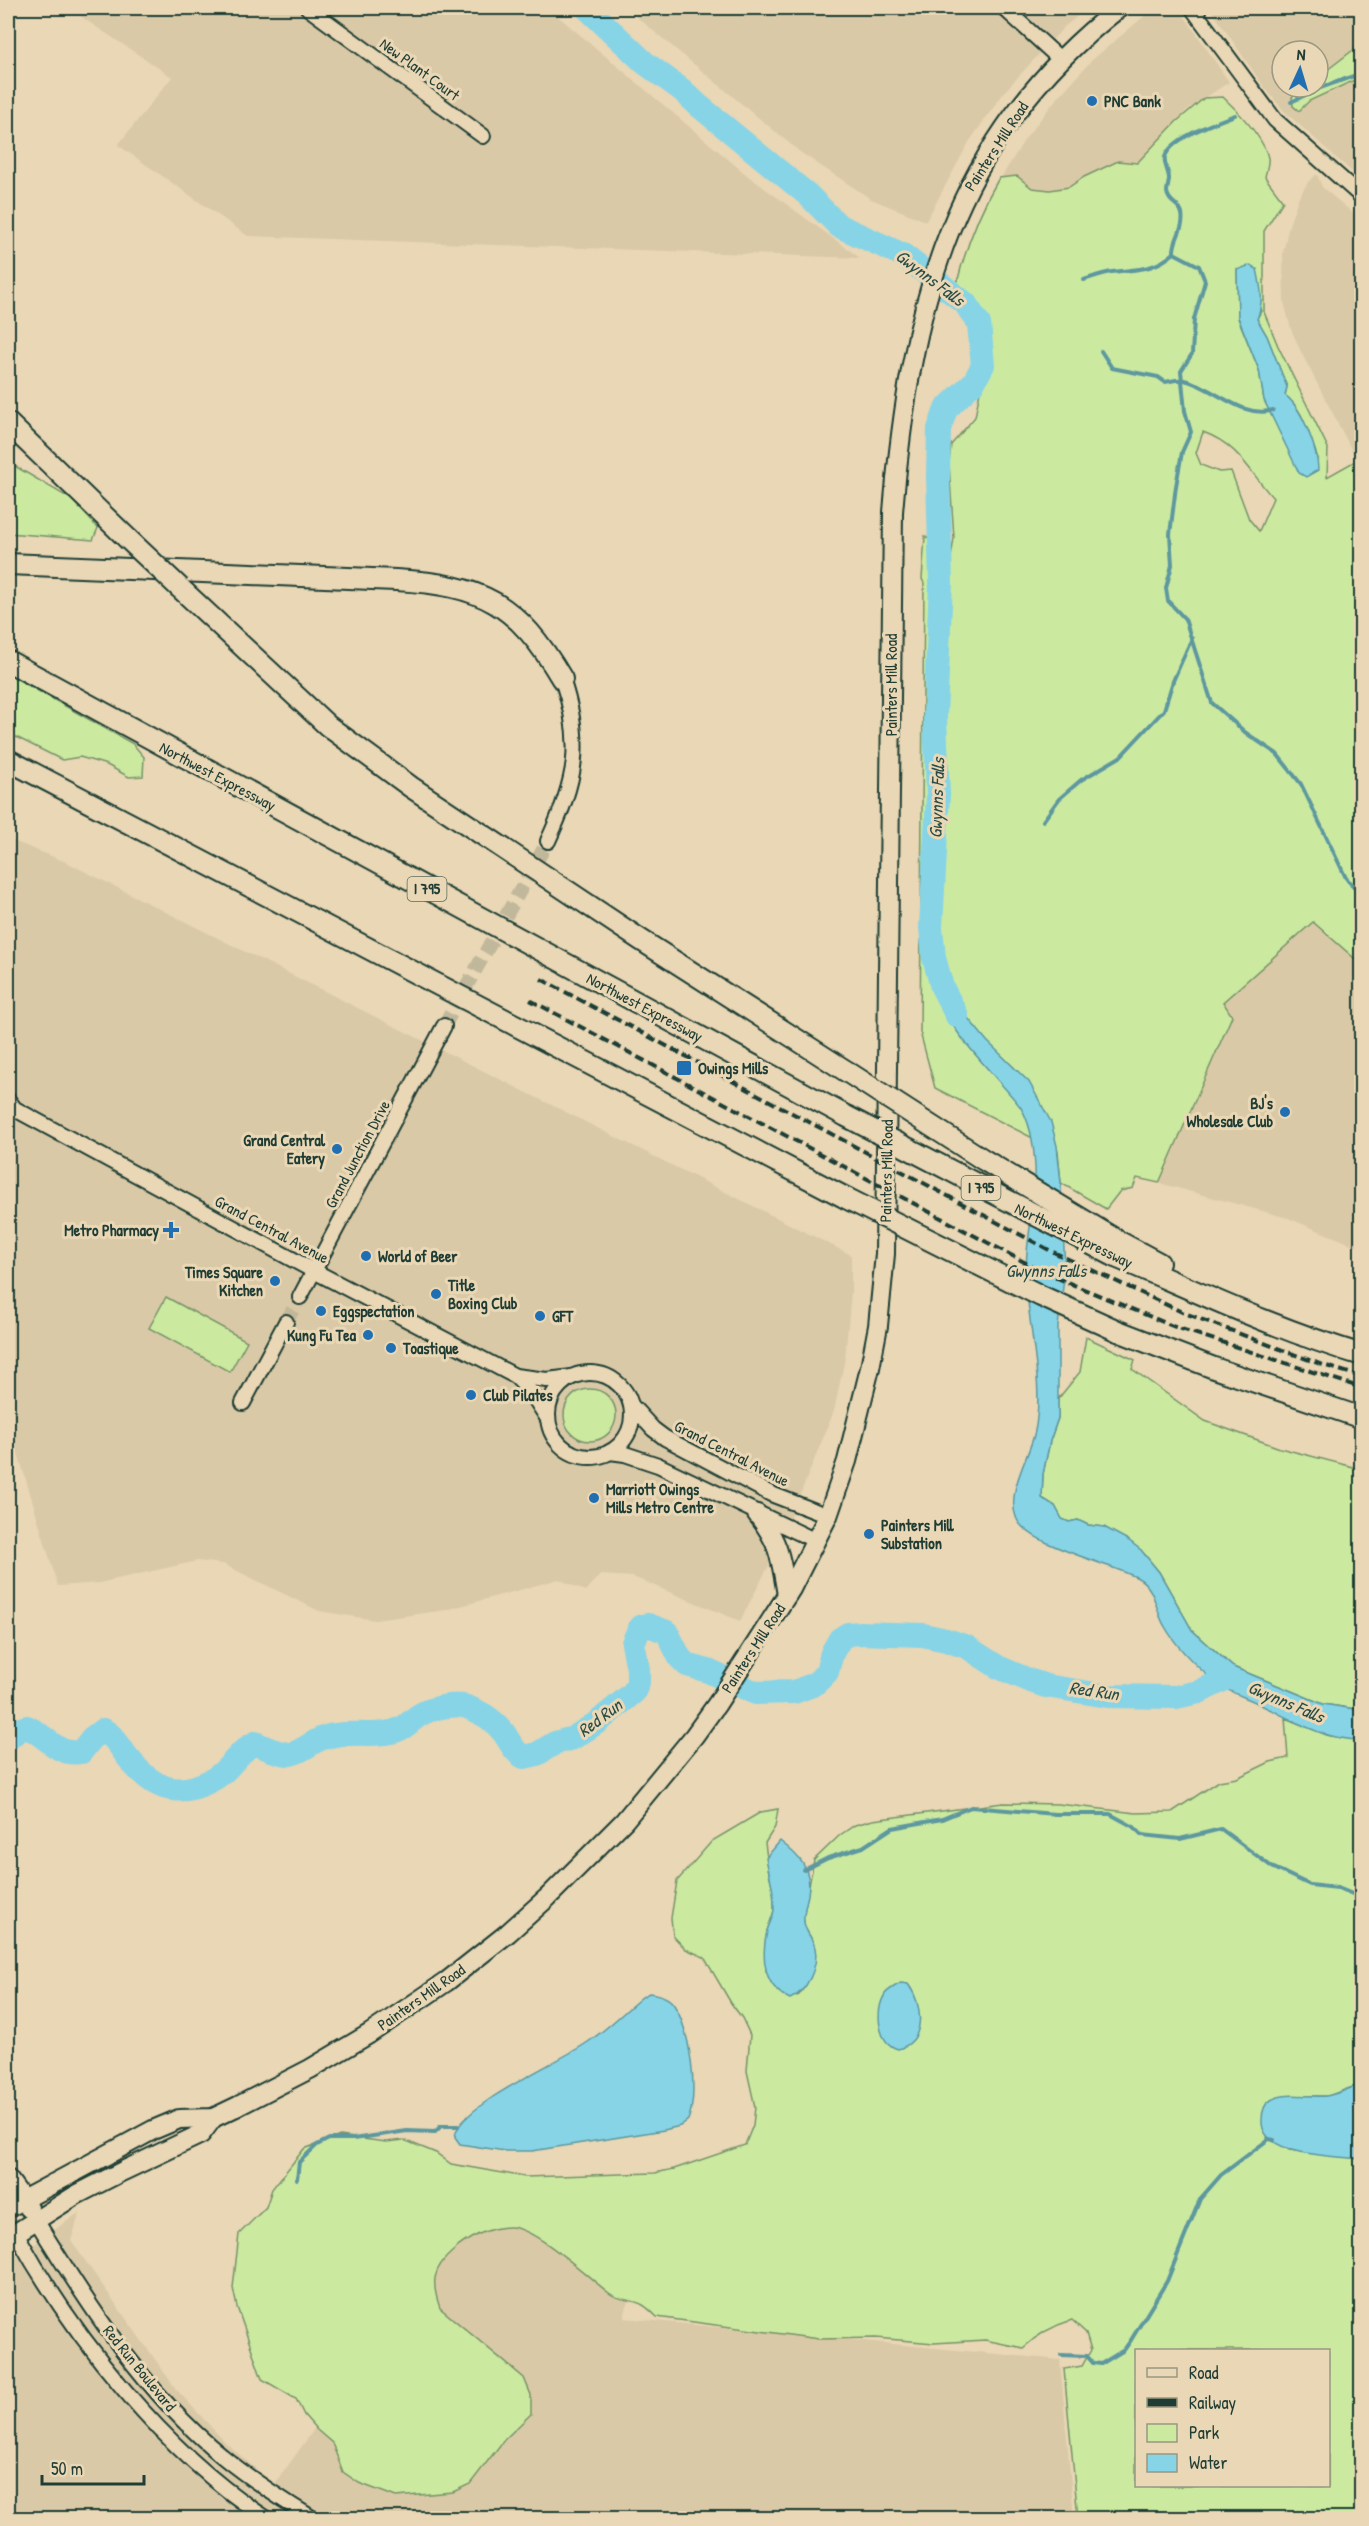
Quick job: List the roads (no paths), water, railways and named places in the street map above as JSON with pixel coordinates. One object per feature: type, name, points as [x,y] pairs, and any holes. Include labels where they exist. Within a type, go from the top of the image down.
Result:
[{"type":"highway","points":[[8,423],[328,726],[401,780],[641,940],[1118,1249]]},
{"type":"highway","points":[[8,564],[396,580],[431,582],[456,587],[496,602],[510,612],[544,649],[562,679]]},
{"type":"highway","name":"Northwest Expressway","points":[[8,661],[846,1116],[1253,1315],[1324,1343],[1362,1355]]},
{"type":"highway","points":[[8,760],[846,1198],[1041,1296],[1118,1331],[1236,1376],[1362,1418]]},
{"type":"main road","name":"Painters Mill Road","points":[[15,2203],[153,2130],[179,2119],[213,2118],[310,2069],[369,2034],[446,1982],[508,1933],[548,1897],[624,1821],[688,1744],[754,1648],[787,1595],[816,1541],[828,1516],[847,1461],[870,1368],[878,1326],[885,1254],[893,512],[906,391],[924,306],[942,249],[960,203],[981,164],[1030,94],[1095,26],[1119,8]]},
{"type":"main road","points":[[757,1514],[772,1533],[780,1557],[787,1595]]},
{"type":"main road","name":"Painters Mill Road","points":[[10,2230],[36,2220],[76,2195],[201,2134],[213,2118]]},
{"type":"main road","name":"Red Run Boulevard","points":[[8,2179],[15,2203],[36,2220]]},
{"type":"street","name":"New Plant Court","points":[[308,8],[483,136]]},
{"type":"street","points":[[1004,8],[1061,60]]},
{"type":"street","points":[[1192,8],[1275,120],[1362,196]]},
{"type":"street","points":[[548,841],[567,793],[576,746],[570,703],[562,679]]},
{"type":"street","name":"Grand Junction Drive","points":[[300,1297],[444,1026]]},
{"type":"street","name":"Grand Central Avenue","points":[[10,1106],[314,1271],[515,1376],[530,1391],[548,1421],[556,1440],[566,1450],[592,1457],[610,1452],[625,1454],[658,1465],[816,1541]]},
{"type":"street","points":[[243,1403],[286,1322]]},
{"type":"street","name":"Grand Central Avenue","points":[[515,1376],[547,1380],[593,1374],[613,1380],[624,1389],[631,1405],[652,1429],[665,1438],[771,1494],[828,1516]]},
{"type":"street","points":[[548,1421],[552,1398],[560,1386],[572,1377]]},
{"type":"street","points":[[610,1452],[621,1444],[629,1432],[632,1419],[631,1405]]},
{"type":"street","name":"Red Run Boulevard","points":[[36,2220],[100,2319],[160,2396],[221,2455],[266,2489],[312,2518]]},
{"type":"street","name":"Red Run Boulevard","points":[[10,2230],[112,2375],[173,2442],[214,2479],[266,2518]]},
{"type":"water","points":[[1250,265],[1257,269],[1261,288],[1261,307],[1257,319],[1267,336],[1287,387],[1285,395],[1303,419],[1315,452],[1318,470],[1306,477],[1299,473],[1264,400],[1259,370],[1238,317],[1237,270]]},
{"type":"water","name":"Gwynns Falls","points":[[942,987],[953,993],[963,1012],[987,1041],[1029,1082],[1051,1122],[1057,1146],[1065,1271],[1058,1326],[1058,1418],[1043,1474],[1042,1498],[1055,1506],[1062,1519],[1069,1522],[1078,1520],[1088,1525],[1104,1527],[1141,1550],[1159,1572],[1192,1630],[1233,1667],[1323,1704],[1361,1710],[1361,1740],[1335,1737],[1310,1729],[1223,1687],[1196,1665],[1181,1649],[1164,1625],[1152,1593],[1144,1582],[1125,1572],[1051,1545],[1023,1527],[1016,1517],[1014,1496],[1035,1431],[1038,1392],[1026,1271],[1035,1179],[1033,1144],[1030,1129],[1021,1108],[970,1049],[946,1014],[940,999]]},
{"type":"water","points":[[780,1841],[799,1858],[806,1870],[809,1886],[804,1922],[814,1944],[816,1955],[813,1970],[806,1985],[802,1991],[790,1999],[781,1994],[769,1979],[764,1951],[774,1909],[773,1889],[766,1858]]},
{"type":"water","points":[[901,1983],[908,1984],[913,1992],[920,2021],[914,2038],[907,2045],[898,2049],[886,2040],[879,2017],[885,1994]]},
{"type":"water","points":[[649,1993],[663,1996],[672,2002],[680,2016],[688,2045],[693,2078],[693,2094],[688,2120],[680,2126],[664,2130],[532,2151],[505,2151],[460,2144],[455,2137],[460,2125],[473,2112],[512,2085],[588,2042]]},
{"type":"water","points":[[1361,2084],[1361,2159],[1318,2155],[1286,2148],[1273,2141],[1265,2132],[1262,2114],[1265,2106],[1277,2097],[1326,2096]]},
{"type":"waterway","name":"Gwynns Falls","points":[[587,8],[645,63],[682,90],[808,195],[839,226],[903,255],[965,303],[979,324],[983,365],[974,382],[946,409],[939,429],[941,583],[935,716],[938,795],[931,927],[934,958],[942,987],[957,1016]]},
{"type":"waterway","points":[[1291,102],[1320,88],[1362,73]]},
{"type":"waterway","points":[[1235,115],[1185,137],[1176,143],[1165,157],[1169,176],[1168,196],[1182,214],[1182,224],[1174,253],[1199,266],[1205,281],[1194,319],[1192,354],[1181,371],[1185,411],[1191,432],[1182,452],[1176,486],[1170,534],[1172,565],[1166,588],[1168,601],[1185,619],[1212,703],[1246,733],[1277,754],[1301,784],[1346,878],[1362,897]]},
{"type":"waterway","points":[[1084,280],[1098,275],[1152,266],[1174,253]]},
{"type":"waterway","points":[[1101,351],[1112,368],[1158,377],[1165,382],[1184,380],[1195,383],[1239,406],[1262,412],[1273,410]]},
{"type":"waterway","points":[[1043,821],[1059,799],[1081,780],[1120,757],[1164,710],[1173,681],[1192,638]]},
{"type":"waterway","name":"Red Run","points":[[8,1739],[18,1730],[27,1727],[58,1748],[81,1752],[92,1738],[103,1730],[115,1739],[130,1760],[148,1778],[166,1788],[187,1789],[217,1777],[243,1751],[255,1743],[277,1752],[290,1754],[332,1735],[391,1732],[403,1728],[418,1716],[429,1711],[456,1706],[472,1709],[492,1721],[504,1733],[515,1750],[524,1757],[537,1754],[555,1743],[573,1738],[598,1722],[634,1692],[638,1682],[638,1669],[633,1643],[640,1627],[648,1625],[667,1632],[680,1658],[687,1665],[708,1671],[756,1693],[794,1692],[815,1684],[827,1672],[832,1653],[840,1639],[848,1634],[860,1633],[923,1635],[946,1640],[967,1647],[998,1667],[1031,1681],[1046,1686],[1108,1696],[1176,1697],[1199,1692],[1227,1678]]},
{"type":"waterway","points":[[804,1870],[828,1858],[863,1847],[892,1828],[942,1819],[971,1807],[1055,1814],[1110,1814],[1134,1827],[1142,1835],[1180,1839],[1221,1829],[1272,1867],[1310,1885],[1338,1888],[1362,1898]]},
{"type":"waterway","points":[[297,2179],[299,2162],[317,2145],[329,2139],[353,2139],[407,2131],[435,2132],[441,2126],[458,2126]]},
{"type":"waterway","points":[[1061,2355],[1087,2356],[1093,2363],[1101,2364],[1124,2350],[1167,2281],[1200,2199],[1221,2175],[1269,2139],[1274,2140]]},
{"type":"tunnel","points":[[444,1026],[548,841]]},
{"type":"tunnel","points":[[286,1322],[300,1297]]},
{"type":"railway","points":[[541,979],[1051,1251],[1182,1312],[1320,1364],[1362,1377]]},
{"type":"railway","points":[[530,1000],[1043,1272],[1175,1327],[1362,1388]]},
{"type":"place","name":"PNC Bank","points":[[1092,101]]},
{"type":"place","name":"Owings Mills","points":[[684,1068]]},
{"type":"place","name":"BJ's Wholesale Club","points":[[1285,1112]]},
{"type":"place","name":"Grand Central Eatery","points":[[337,1149]]},
{"type":"place","name":"Metro Pharmacy","points":[[171,1230]]},
{"type":"place","name":"World of Beer","points":[[366,1256]]},
{"type":"place","name":"Times Square Kitchen","points":[[275,1281]]},
{"type":"place","name":"Title Boxing Club","points":[[436,1294]]},
{"type":"place","name":"Eggspectation","points":[[321,1311]]},
{"type":"place","name":"GFT","points":[[540,1316]]},
{"type":"place","name":"Kung Fu Tea","points":[[368,1335]]},
{"type":"place","name":"Toastique","points":[[391,1348]]},
{"type":"place","name":"Club Pilates","points":[[471,1395]]},
{"type":"place","name":"Marriott Owings Mills Metro Centre","points":[[594,1498]]},
{"type":"place","name":"Painters Mill Substation","points":[[869,1534]]}]
